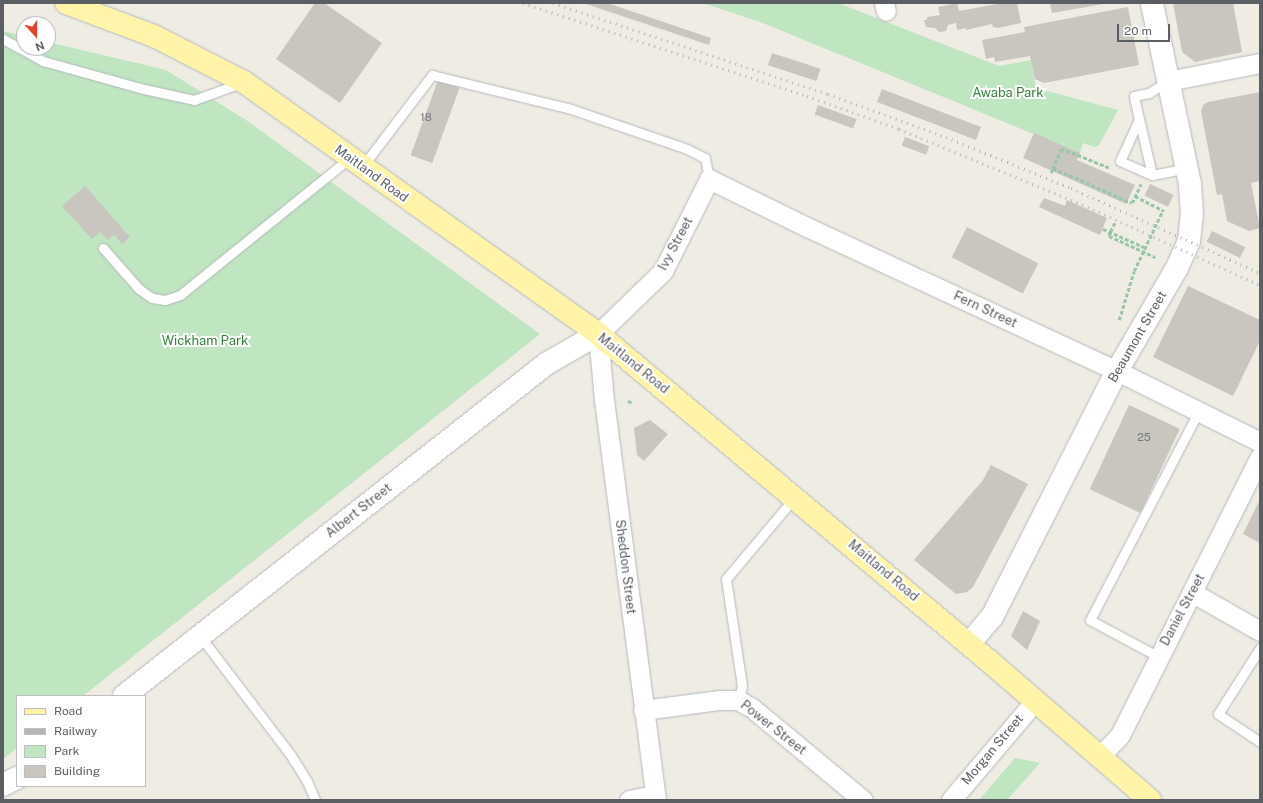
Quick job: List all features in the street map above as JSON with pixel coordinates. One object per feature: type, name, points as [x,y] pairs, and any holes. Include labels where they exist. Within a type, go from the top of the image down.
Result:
[{"type":"main road","name":"Maitland Road","points":[[66,3],[154,36],[244,82],[598,334],[795,497],[1150,800]]},
{"type":"main road","name":"Beaumont Street","points":[[969,644],[992,617],[1117,371],[1177,268],[1189,241],[1192,214],[1188,168],[1152,3]]},
{"type":"main road","name":"Albert Street","points":[[125,695],[546,364],[598,334]]},
{"type":"main road","points":[[3,785],[16,778]]},
{"type":"street","points":[[1168,81],[1260,63]]},
{"type":"street","name":"Ivy Street","points":[[598,334],[663,271],[709,179]]},
{"type":"street","name":"Fern Street","points":[[709,179],[807,227],[1117,371],[1260,442]]},
{"type":"street","name":"Sheddon Street","points":[[598,334],[604,400],[655,797]]},
{"type":"street","name":"Daniel Street","points":[[1099,757],[1120,735],[1193,593],[1260,457]]},
{"type":"street","points":[[1193,593],[1260,634]]},
{"type":"street","name":"Power Street","points":[[643,710],[720,700],[738,700],[752,708],[863,800]]},
{"type":"street","name":"Morgan Street","points":[[951,800],[1035,701]]},
{"type":"street","points":[[629,800],[655,797]]},
{"type":"lane","points":[[3,38],[43,61],[144,89],[194,100],[244,82]]},
{"type":"lane","points":[[103,248],[139,289],[152,298],[165,300],[180,295],[356,163],[432,75],[571,109],[687,149],[706,158],[709,179]]},
{"type":"lane","points":[[1152,175],[1134,96],[1149,93],[1168,81]]},
{"type":"lane","points":[[1139,119],[1120,161],[1152,175],[1188,168]]},
{"type":"lane","points":[[1159,657],[1090,620],[1199,411]]},
{"type":"lane","points":[[738,700],[742,686],[726,579],[795,497]]},
{"type":"lane","points":[[1260,634],[1218,714],[1260,742]]},
{"type":"lane","points":[[200,636],[290,754],[307,781],[315,800]]},
{"type":"path","points":[[1051,173],[1062,149],[1117,171]]},
{"type":"path","points":[[1053,168],[1132,203],[1142,180]]},
{"type":"path","points":[[1119,320],[1134,271],[1144,247],[1163,210],[1135,196]]},
{"type":"path","points":[[1114,223],[1109,236],[1155,257]]},
{"type":"path","points":[[1103,229],[1144,247]]},
{"type":"path","points":[[628,401],[633,403]]},
{"type":"green space","name":"Awaba Park","points":[[703,3],[838,3],[999,66],[1031,60],[1036,88],[1118,110],[1099,145],[1095,147],[1083,143],[1080,153],[760,22]]},
{"type":"green space","name":"Wickham Park","points":[[3,31],[16,34],[16,56],[56,56],[56,44],[166,70],[246,120],[540,334],[84,695],[16,695],[16,749],[3,759]]},
{"type":"green space","points":[[1015,758],[1040,763],[1007,800],[979,800]]},
{"type":"building","points":[[315,3],[324,3],[382,43],[340,103],[276,59]]},
{"type":"building","points":[[583,3],[607,3],[711,38],[709,45]]},
{"type":"building","points":[[957,3],[959,11],[1003,3],[1017,3],[1021,23],[998,28],[993,27],[992,24],[966,30],[966,28],[957,30],[956,23],[948,25],[946,31],[939,32],[935,28],[926,27],[924,20],[927,20],[927,17],[940,15],[938,7]]},
{"type":"building","points":[[1050,3],[1103,3],[1103,4],[1052,13]]},
{"type":"building","points":[[1173,3],[1233,3],[1242,52],[1195,62],[1182,52]]},
{"type":"building","points":[[1128,7],[1139,65],[1044,83],[1035,79],[1030,56],[995,62],[994,57],[986,59],[982,40],[1025,32],[1024,27]]},
{"type":"building","points":[[772,53],[821,69],[816,81],[768,65]]},
{"type":"building","points":[[438,80],[460,88],[432,163],[411,155]]},
{"type":"building","points":[[882,89],[981,127],[976,140],[877,102]]},
{"type":"building","points":[[1260,92],[1260,181],[1251,183],[1260,228],[1249,231],[1227,221],[1222,194],[1217,195],[1201,111],[1203,105],[1208,102]]},
{"type":"building","points":[[818,105],[857,119],[853,128],[815,114]]},
{"type":"building","points":[[1034,133],[1080,153],[1077,160],[1135,185],[1126,204],[1023,158]]},
{"type":"building","points":[[905,137],[929,146],[926,155],[902,145]]},
{"type":"building","points":[[1150,184],[1174,195],[1168,207],[1145,196]]},
{"type":"building","points":[[85,186],[130,237],[122,244],[114,235],[108,240],[100,232],[92,239],[62,206]]},
{"type":"building","points":[[1044,198],[1065,206],[1067,200],[1107,218],[1100,235],[1039,207]]},
{"type":"building","points":[[967,227],[1038,263],[1023,294],[952,257]]},
{"type":"building","points":[[1212,231],[1245,247],[1240,258],[1207,242]]},
{"type":"building","points":[[1188,286],[1260,320],[1260,341],[1233,396],[1153,357]]},
{"type":"building","points":[[1129,405],[1180,429],[1140,513],[1090,489]]},
{"type":"building","points":[[650,420],[668,434],[644,461],[637,455],[634,428]]},
{"type":"building","points":[[991,465],[1028,484],[973,587],[967,592],[956,594],[914,560],[983,480]]},
{"type":"building","points":[[1260,499],[1260,543],[1243,534]]},
{"type":"building","points":[[1023,611],[1040,621],[1027,650],[1011,636]]},
{"type":"railway","points":[[523,3],[807,96],[899,129],[1088,207],[1260,285]]},
{"type":"railway","points":[[553,3],[828,94],[946,137],[1071,188],[1260,273]]}]
